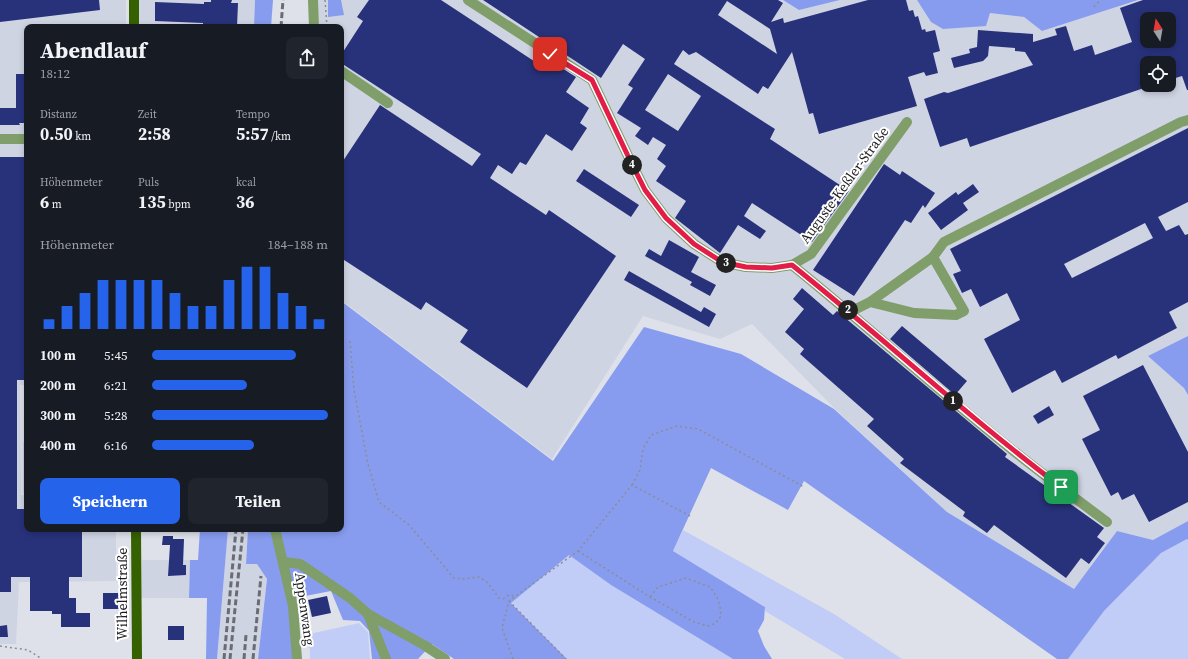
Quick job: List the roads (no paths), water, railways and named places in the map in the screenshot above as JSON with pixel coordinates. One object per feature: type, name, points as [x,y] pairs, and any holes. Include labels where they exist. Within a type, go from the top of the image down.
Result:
[{"type":"main road","points":[[134,0],[134,24]]},
{"type":"main road","name":"Wilhelmstraße","points":[[136,532],[137,659]]},
{"type":"street","points":[[313,0],[314,24]]},
{"type":"street","name":"Auguste-Keßler-Straße","points":[[468,0],[592,80],[645,190],[666,218],[694,244],[722,262],[746,267],[772,268],[792,265],[811,254],[907,122]]},
{"type":"street","points":[[344,73],[388,103]]},
{"type":"street","points":[[850,312],[870,302],[933,257],[944,242],[1181,122],[1188,120]]},
{"type":"street","points":[[0,139],[24,140]]},
{"type":"street","points":[[870,302],[914,313],[956,315],[964,311],[933,257]]},
{"type":"street","points":[[792,265],[850,312],[1016,453],[1107,522]]},
{"type":"street","points":[[276,532],[284,562],[300,564],[350,598],[368,614],[424,645],[445,659]]},
{"type":"street","name":"Appenwang","points":[[284,562],[293,606],[297,659]]},
{"type":"street","points":[[368,614],[386,659]]},
{"type":"railway","points":[[281,24],[283,0]]},
{"type":"railway","points":[[224,659],[236,532]]},
{"type":"railway","points":[[230,659],[243,532]]},
{"type":"railway","points":[[253,659],[261,576]]},
{"type":"railway","points":[[244,659],[246,635]]}]
